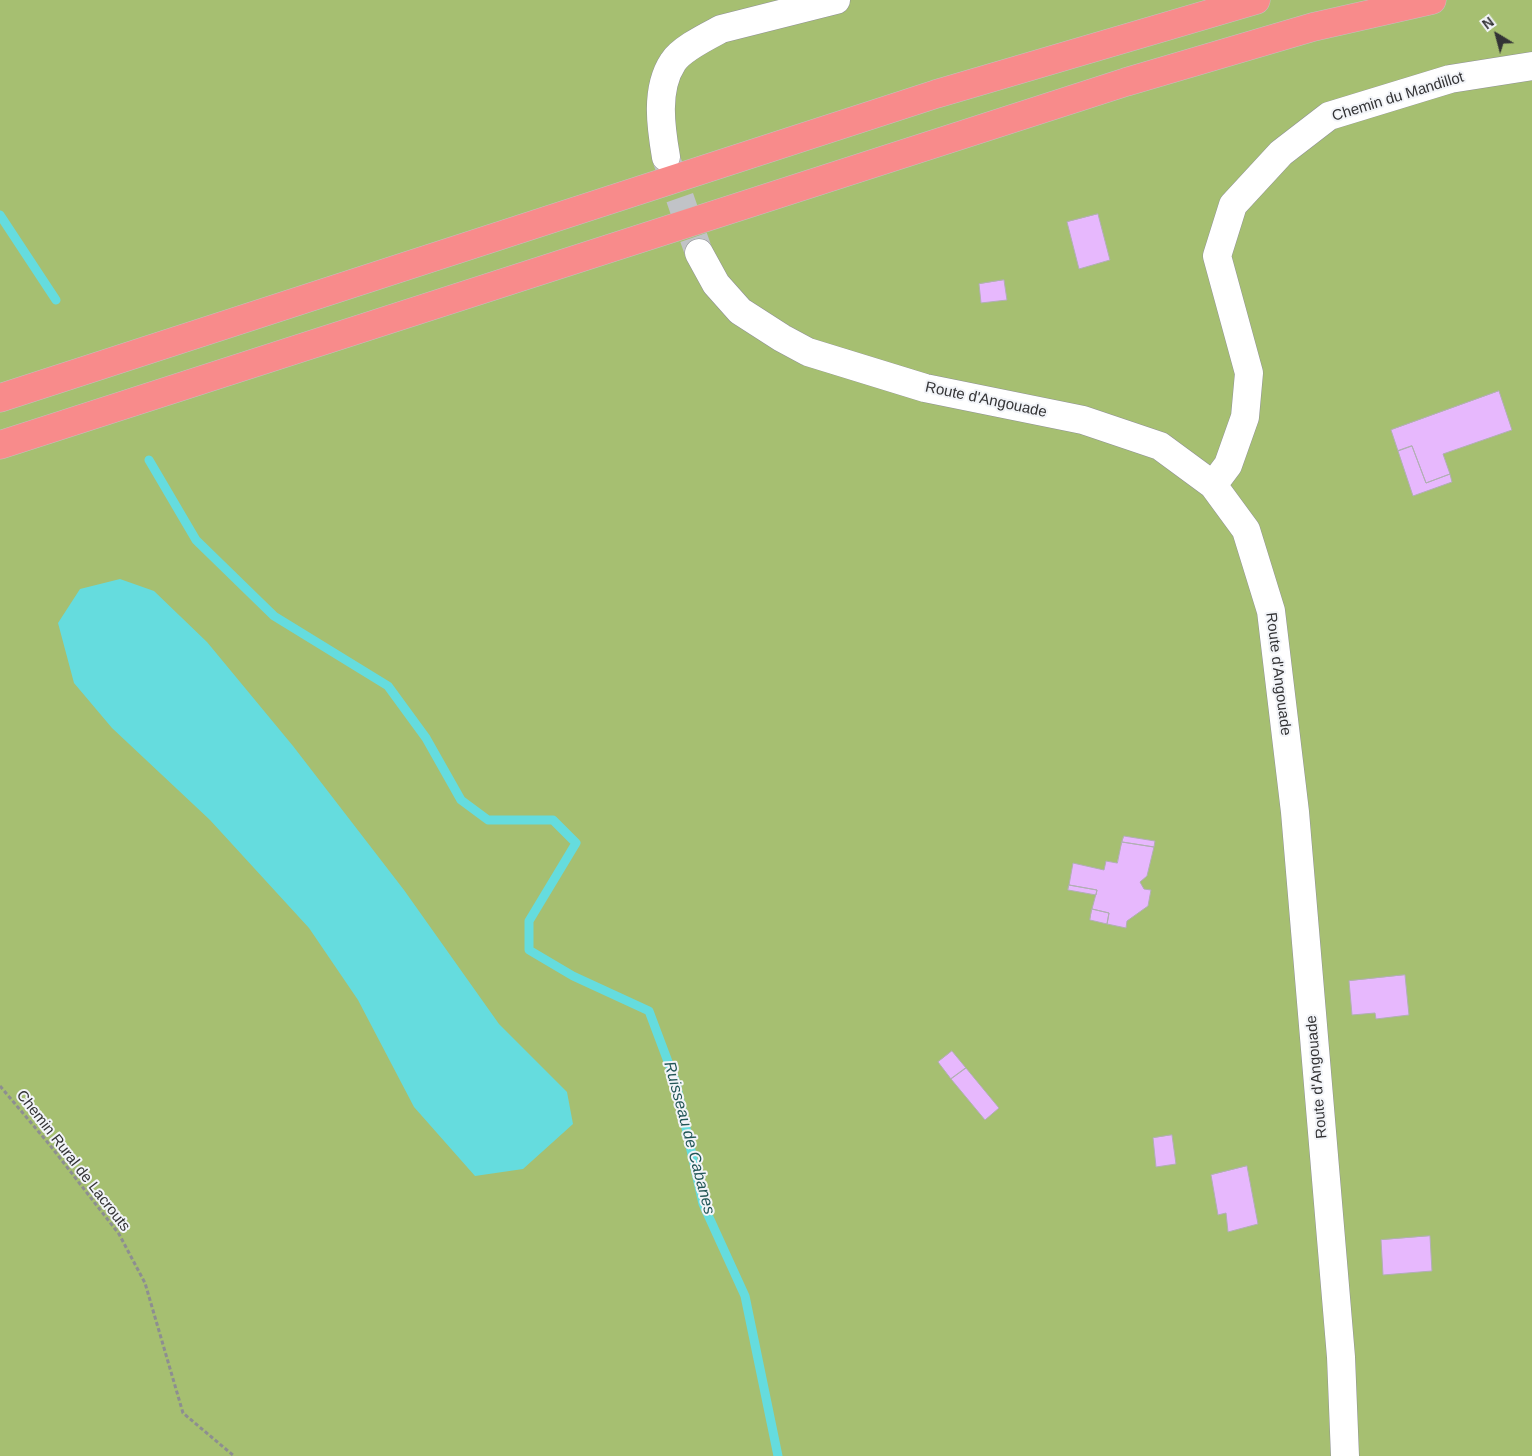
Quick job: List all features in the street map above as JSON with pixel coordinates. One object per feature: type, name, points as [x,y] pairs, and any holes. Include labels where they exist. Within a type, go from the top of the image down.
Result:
[{"type":"highway","points":[[0,398],[936,94],[1256,0]]},
{"type":"highway","points":[[0,445],[1126,82],[1312,28],[1432,0]]},
{"type":"street","points":[[666,157],[660,123],[665,84],[673,61],[705,37],[721,29],[836,0]]},
{"type":"street","name":"Chemin du Mandillot","points":[[1213,485],[1228,465],[1245,417],[1249,373],[1217,256],[1233,205],[1280,153],[1329,116],[1450,79],[1532,66]]},
{"type":"street","name":"Route d'Angouade","points":[[699,253],[716,284],[740,311],[808,352],[925,388],[1083,420],[1160,446],[1213,485],[1246,530],[1271,612],[1298,842],[1341,1357],[1344,1456]]},
{"type":"path","name":"Chemin Rural de Lacrouts","points":[[0,1086],[49,1144],[118,1234],[145,1282],[183,1413],[234,1456]]},
{"type":"green space","points":[[0,0],[1532,0],[1532,1456],[0,1456]]},
{"type":"water","points":[[120,579],[154,591],[207,642],[293,746],[404,890],[499,1024],[567,1092],[573,1124],[523,1169],[475,1176],[414,1107],[358,1000],[309,928],[210,820],[112,728],[74,683],[58,623],[80,589]]},
{"type":"building","points":[[1098,214],[1110,260],[1079,269],[1067,222]]},
{"type":"building","points":[[1004,280],[1007,300],[981,303],[979,284]]},
{"type":"building","points":[[1499,391],[1512,430],[1443,454],[1450,474],[1426,483],[1412,446],[1398,451],[1391,430]]},
{"type":"building","points":[[1412,446],[1426,483],[1450,474],[1452,482],[1413,496],[1398,451]]},
{"type":"building","points":[[1124,836],[1155,841],[1154,847],[1122,842]]},
{"type":"building","points":[[1122,842],[1154,847],[1147,876],[1140,882],[1144,889],[1151,890],[1148,906],[1127,921],[1126,928],[1107,924],[1109,913],[1092,909],[1097,890],[1069,885],[1073,863],[1104,870],[1106,861],[1117,863]]},
{"type":"building","points":[[1069,885],[1097,890],[1096,895],[1068,890]]},
{"type":"building","points":[[1092,909],[1109,913],[1107,924],[1090,920]]},
{"type":"building","points":[[1405,975],[1409,1015],[1376,1019],[1375,1013],[1352,1015],[1349,981]]},
{"type":"building","points":[[952,1051],[966,1068],[951,1079],[938,1062]]},
{"type":"building","points":[[966,1068],[999,1108],[985,1120],[951,1079]]},
{"type":"building","points":[[1172,1135],[1176,1164],[1156,1167],[1153,1138]]},
{"type":"building","points":[[1247,1166],[1258,1224],[1228,1232],[1226,1213],[1218,1215],[1211,1175]]},
{"type":"building","points":[[1430,1236],[1432,1271],[1383,1275],[1381,1240]]},
{"type":"waterway","name":"Ruisseau de Cabanes","points":[[0,215],[56,300]]},
{"type":"waterway","name":"Ruisseau de Cabanes","points":[[149,460],[196,540],[274,616],[388,686],[426,738],[461,800],[488,820],[553,820],[576,843],[529,921],[529,950],[573,976],[649,1011],[676,1083],[703,1204],[745,1296],[778,1456]]},
{"type":"tunnel","points":[[666,158],[699,253]]}]
